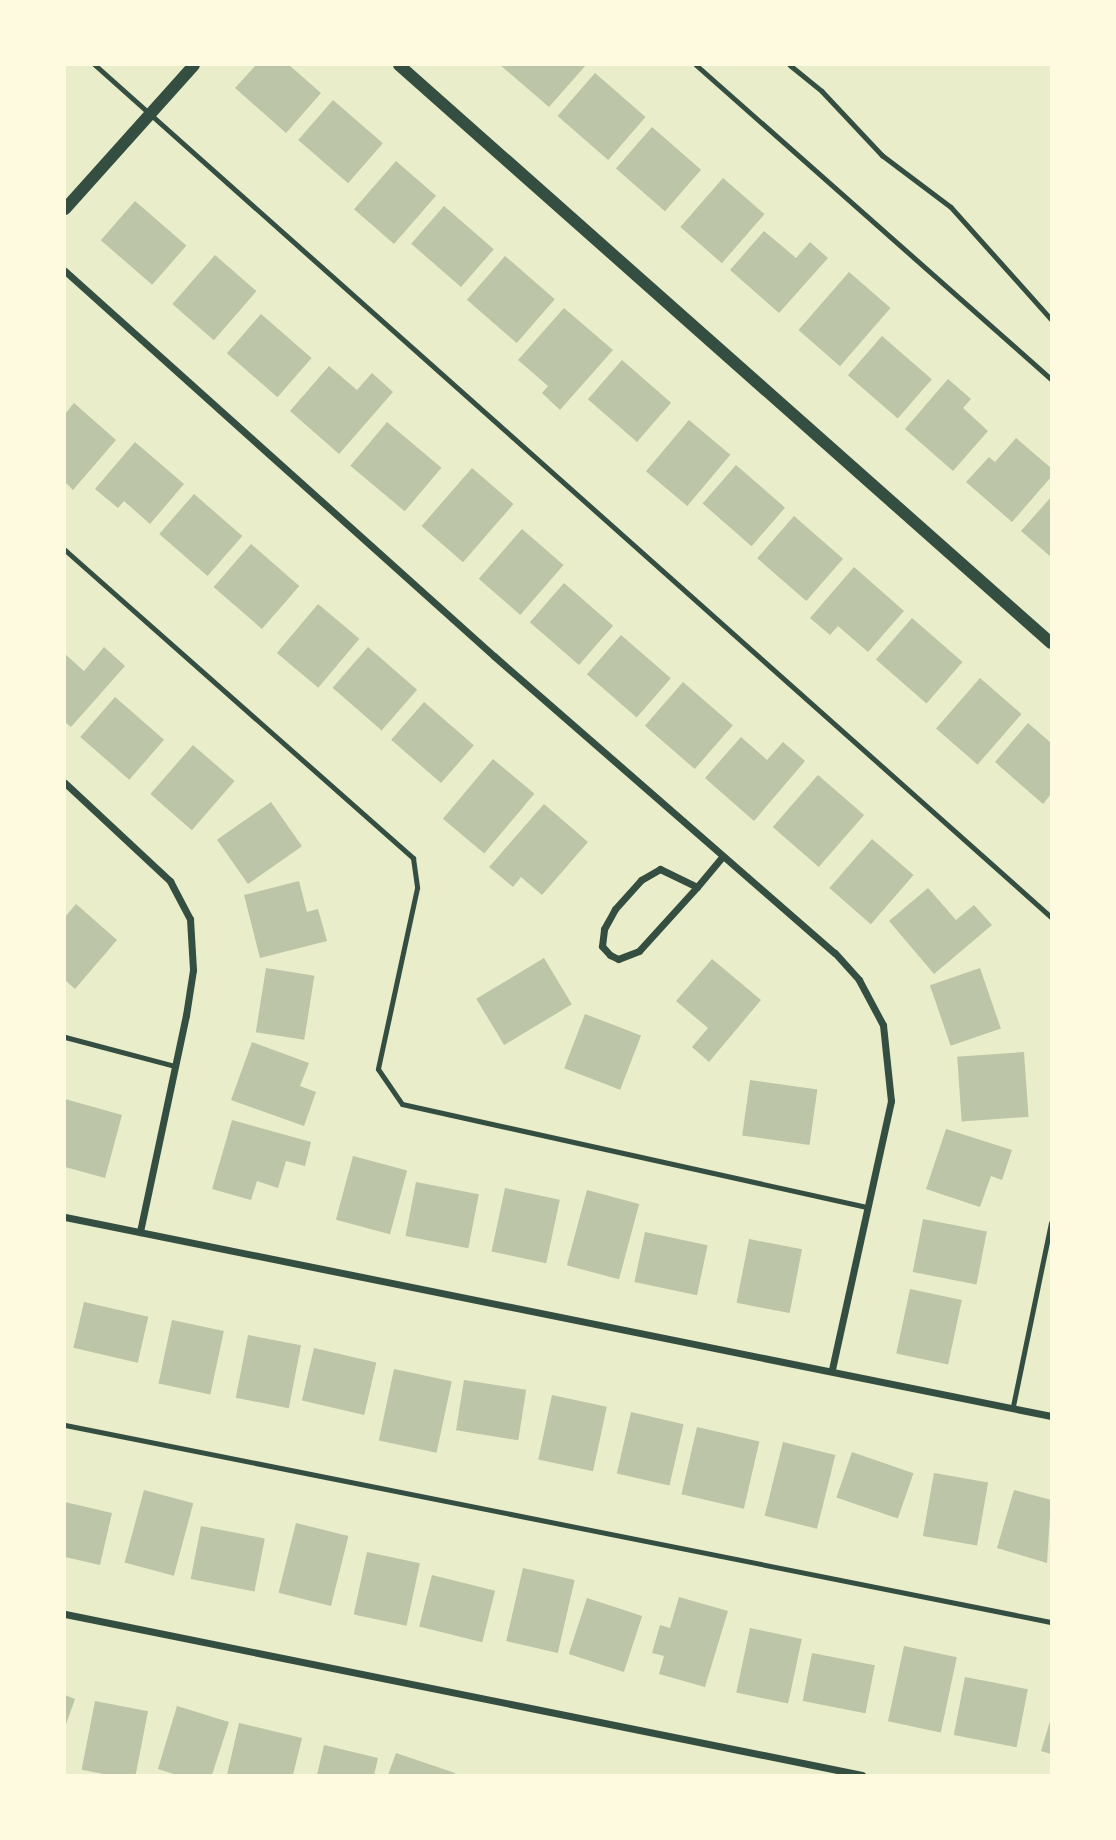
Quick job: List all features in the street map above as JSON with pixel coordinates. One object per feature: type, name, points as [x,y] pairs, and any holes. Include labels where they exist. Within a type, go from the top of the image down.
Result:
[{"type":"street","points":[[65,209],[194,65]]},
{"type":"street","points":[[399,65],[1051,643]]},
{"type":"street","points":[[65,271],[835,953],[859,980],[883,1025],[891,1101],[832,1370]]},
{"type":"street","points":[[65,783],[170,881],[191,919],[193,970],[140,1231]]},
{"type":"street","points":[[697,887],[668,871],[652,872],[615,909],[604,929],[603,946],[618,959],[639,951],[697,887],[723,856]]},
{"type":"street","points":[[65,1217],[1013,1406],[1051,1416]]},
{"type":"street","points":[[65,1614],[862,1775]]},
{"type":"lane","points":[[95,65],[1051,917]]},
{"type":"lane","points":[[696,65],[1051,379]]},
{"type":"lane","points":[[65,550],[413,858],[416,888],[378,1069],[402,1104],[868,1207]]},
{"type":"lane","points":[[65,1037],[175,1066]]},
{"type":"lane","points":[[1013,1406],[1051,1223]]},
{"type":"lane","points":[[65,1424],[1051,1622]]},
{"type":"path","points":[[790,65],[822,91],[882,155],[951,207],[1051,319]]},
{"type":"building","points":[[256,65],[289,65],[321,93],[286,133],[235,88]]},
{"type":"building","points":[[500,65],[586,65],[549,107]]},
{"type":"building","points":[[595,73],[646,117],[608,160],[558,116]]},
{"type":"building","points":[[333,100],[383,143],[348,183],[298,140]]},
{"type":"building","points":[[652,127],[701,170],[665,211],[616,169]]},
{"type":"building","points":[[396,161],[436,196],[394,244],[354,209]]},
{"type":"building","points":[[723,178],[765,214],[722,263],[680,227]]},
{"type":"building","points":[[135,201],[186,246],[152,285],[101,240]]},
{"type":"building","points":[[444,206],[494,249],[461,287],[411,244]]},
{"type":"building","points":[[764,231],[796,258],[810,242],[828,258],[779,313],[730,270]]},
{"type":"building","points":[[215,255],[257,291],[214,340],[172,304]]},
{"type":"building","points":[[505,256],[555,299],[517,343],[467,300]]},
{"type":"building","points":[[849,272],[891,308],[840,366],[798,330]]},
{"type":"building","points":[[564,308],[613,350],[560,410],[542,393],[548,386],[518,360]]},
{"type":"building","points":[[261,314],[312,358],[277,397],[227,353]]},
{"type":"building","points":[[882,336],[932,379],[898,419],[848,375]]},
{"type":"building","points":[[622,360],[671,403],[637,442],[588,399]]},
{"type":"building","points":[[329,366],[357,390],[372,373],[393,392],[339,454],[290,411]]},
{"type":"building","points":[[948,379],[971,399],[963,408],[988,431],[953,471],[905,429]]},
{"type":"building","points":[[74,403],[116,440],[73,490],[65,482],[65,414]]},
{"type":"building","points":[[689,420],[730,455],[687,506],[646,471]]},
{"type":"building","points":[[387,422],[441,468],[405,511],[350,466]]},
{"type":"building","points":[[1016,438],[1051,468],[1051,477],[1012,522],[966,482],[989,457],[995,462]]},
{"type":"building","points":[[135,442],[184,484],[150,524],[124,501],[118,508],[95,489]]},
{"type":"building","points":[[736,465],[785,508],[752,546],[703,503]]},
{"type":"building","points":[[472,468],[514,504],[463,562],[421,526]]},
{"type":"building","points":[[194,494],[242,536],[208,576],[159,534]]},
{"type":"building","points":[[1051,497],[1051,557],[1021,531]]},
{"type":"building","points":[[794,516],[843,559],[806,601],[757,558]]},
{"type":"building","points":[[522,529],[564,565],[520,615],[479,579]]},
{"type":"building","points":[[251,544],[299,586],[262,629],[214,587]]},
{"type":"building","points":[[854,567],[904,611],[868,652],[838,626],[830,635],[810,618]]},
{"type":"building","points":[[564,583],[613,626],[579,665],[530,622]]},
{"type":"building","points":[[318,604],[359,639],[318,688],[277,653]]},
{"type":"building","points":[[912,618],[963,662],[926,703],[876,660]]},
{"type":"building","points":[[621,635],[671,678],[637,718],[587,674]]},
{"type":"building","points":[[104,647],[125,666],[71,727],[65,722],[65,654],[84,671]]},
{"type":"building","points":[[368,647],[417,690],[382,730],[333,688]]},
{"type":"building","points":[[980,678],[1022,714],[978,765],[936,729]]},
{"type":"building","points":[[683,682],[733,725],[695,769],[645,726]]},
{"type":"building","points":[[115,697],[164,740],[129,780],[80,737]]},
{"type":"building","points":[[424,702],[474,745],[441,783],[391,740]]},
{"type":"building","points":[[1028,723],[1051,743],[1051,794],[1043,804],[995,762]]},
{"type":"building","points":[[741,737],[767,760],[783,742],[805,761],[754,821],[705,778]]},
{"type":"building","points":[[193,745],[235,781],[192,830],[150,794]]},
{"type":"building","points":[[493,759],[534,794],[484,853],[443,819]]},
{"type":"building","points":[[818,775],[864,815],[819,867],[773,827]]},
{"type":"building","points":[[271,802],[302,846],[248,884],[217,840]]},
{"type":"building","points":[[544,804],[588,842],[542,895],[521,877],[513,887],[489,867]]},
{"type":"building","points":[[872,839],[914,875],[871,924],[829,888]]},
{"type":"building","points":[[299,881],[307,912],[318,909],[327,941],[260,958],[244,895]]},
{"type":"building","points":[[928,888],[956,920],[974,905],[992,925],[934,974],[889,921]]},
{"type":"building","points":[[76,904],[117,940],[75,989],[65,980],[65,917]]},
{"type":"building","points":[[544,958],[572,1004],[504,1045],[476,999]]},
{"type":"building","points":[[712,959],[761,1000],[709,1062],[692,1047],[708,1028],[676,1001]]},
{"type":"building","points":[[266,968],[314,976],[304,1040],[256,1032]]},
{"type":"building","points":[[980,968],[1001,1029],[951,1046],[930,985]]},
{"type":"building","points":[[585,1014],[641,1036],[620,1090],[564,1068]]},
{"type":"building","points":[[252,1042],[309,1063],[300,1086],[316,1092],[304,1126],[231,1100]]},
{"type":"building","points":[[1024,1052],[1029,1117],[962,1122],[957,1057]]},
{"type":"building","points":[[750,1080],[817,1089],[810,1145],[742,1135]]},
{"type":"building","points":[[65,1099],[122,1115],[105,1178],[65,1167]]},
{"type":"building","points":[[232,1120],[311,1142],[305,1166],[286,1161],[278,1188],[257,1181],[251,1200],[212,1189]]},
{"type":"building","points":[[946,1129],[1012,1150],[1002,1180],[991,1176],[980,1207],[926,1189]]},
{"type":"building","points":[[353,1156],[407,1170],[390,1234],[336,1220]]},
{"type":"building","points":[[416,1182],[479,1194],[468,1248],[406,1236]]},
{"type":"building","points":[[505,1188],[560,1200],[546,1263],[491,1252]]},
{"type":"building","points":[[587,1190],[639,1204],[619,1279],[567,1265]]},
{"type":"building","points":[[923,1219],[987,1231],[977,1284],[913,1272]]},
{"type":"building","points":[[645,1232],[708,1245],[697,1295],[634,1282]]},
{"type":"building","points":[[749,1239],[802,1249],[790,1313],[737,1303]]},
{"type":"building","points":[[910,1289],[962,1300],[948,1365],[896,1354]]},
{"type":"building","points":[[84,1302],[148,1317],[138,1363],[73,1348]]},
{"type":"building","points":[[172,1320],[224,1331],[210,1395],[158,1384]]},
{"type":"building","points":[[248,1335],[301,1345],[289,1408],[236,1398]]},
{"type":"building","points":[[314,1348],[376,1362],[364,1415],[302,1401]]},
{"type":"building","points":[[394,1369],[452,1381],[437,1453],[379,1440]]},
{"type":"building","points":[[464,1380],[526,1390],[518,1440],[456,1430]]},
{"type":"building","points":[[552,1395],[607,1407],[593,1471],[538,1460]]},
{"type":"building","points":[[631,1412],[684,1424],[669,1486],[617,1473]]},
{"type":"building","points":[[697,1427],[759,1441],[744,1509],[681,1494]]},
{"type":"building","points":[[783,1442],[835,1455],[817,1529],[765,1516]]},
{"type":"building","points":[[852,1452],[913,1473],[898,1519],[836,1497]]},
{"type":"building","points":[[934,1473],[988,1483],[977,1546],[923,1536]]},
{"type":"building","points":[[144,1490],[193,1503],[174,1576],[125,1562]]},
{"type":"building","points":[[1014,1490],[1051,1500],[1047,1563],[997,1548]]},
{"type":"building","points":[[65,1502],[112,1513],[100,1565],[65,1557]]},
{"type":"building","points":[[296,1523],[348,1536],[331,1606],[279,1593]]},
{"type":"building","points":[[201,1526],[265,1538],[255,1591],[191,1579]]},
{"type":"building","points":[[367,1552],[420,1563],[407,1626],[354,1615]]},
{"type":"building","points":[[523,1568],[575,1580],[558,1653],[506,1641]]},
{"type":"building","points":[[432,1575],[495,1591],[482,1642],[419,1626]]},
{"type":"building","points":[[679,1597],[728,1611],[705,1687],[659,1674],[664,1656],[652,1653],[660,1625],[670,1628]]},
{"type":"building","points":[[587,1598],[642,1616],[624,1672],[569,1654]]},
{"type":"building","points":[[750,1628],[802,1639],[788,1704],[736,1693]]},
{"type":"building","points":[[904,1646],[957,1657],[941,1733],[888,1721]]},
{"type":"building","points":[[812,1653],[875,1665],[865,1713],[803,1701]]},
{"type":"building","points":[[965,1677],[1028,1689],[1017,1747],[954,1735]]},
{"type":"building","points":[[65,1695],[75,1699],[65,1727]]},
{"type":"building","points":[[95,1701],[148,1711],[136,1775],[109,1775],[82,1770]]},
{"type":"building","points":[[177,1706],[229,1722],[212,1775],[177,1775],[158,1769]]},
{"type":"building","points":[[1051,1718],[1051,1754],[1041,1751]]},
{"type":"building","points":[[239,1723],[302,1738],[293,1775],[227,1775]]},
{"type":"building","points":[[324,1745],[378,1758],[374,1775],[317,1775]]},
{"type":"building","points":[[396,1753],[455,1773],[455,1775],[388,1775]]}]
